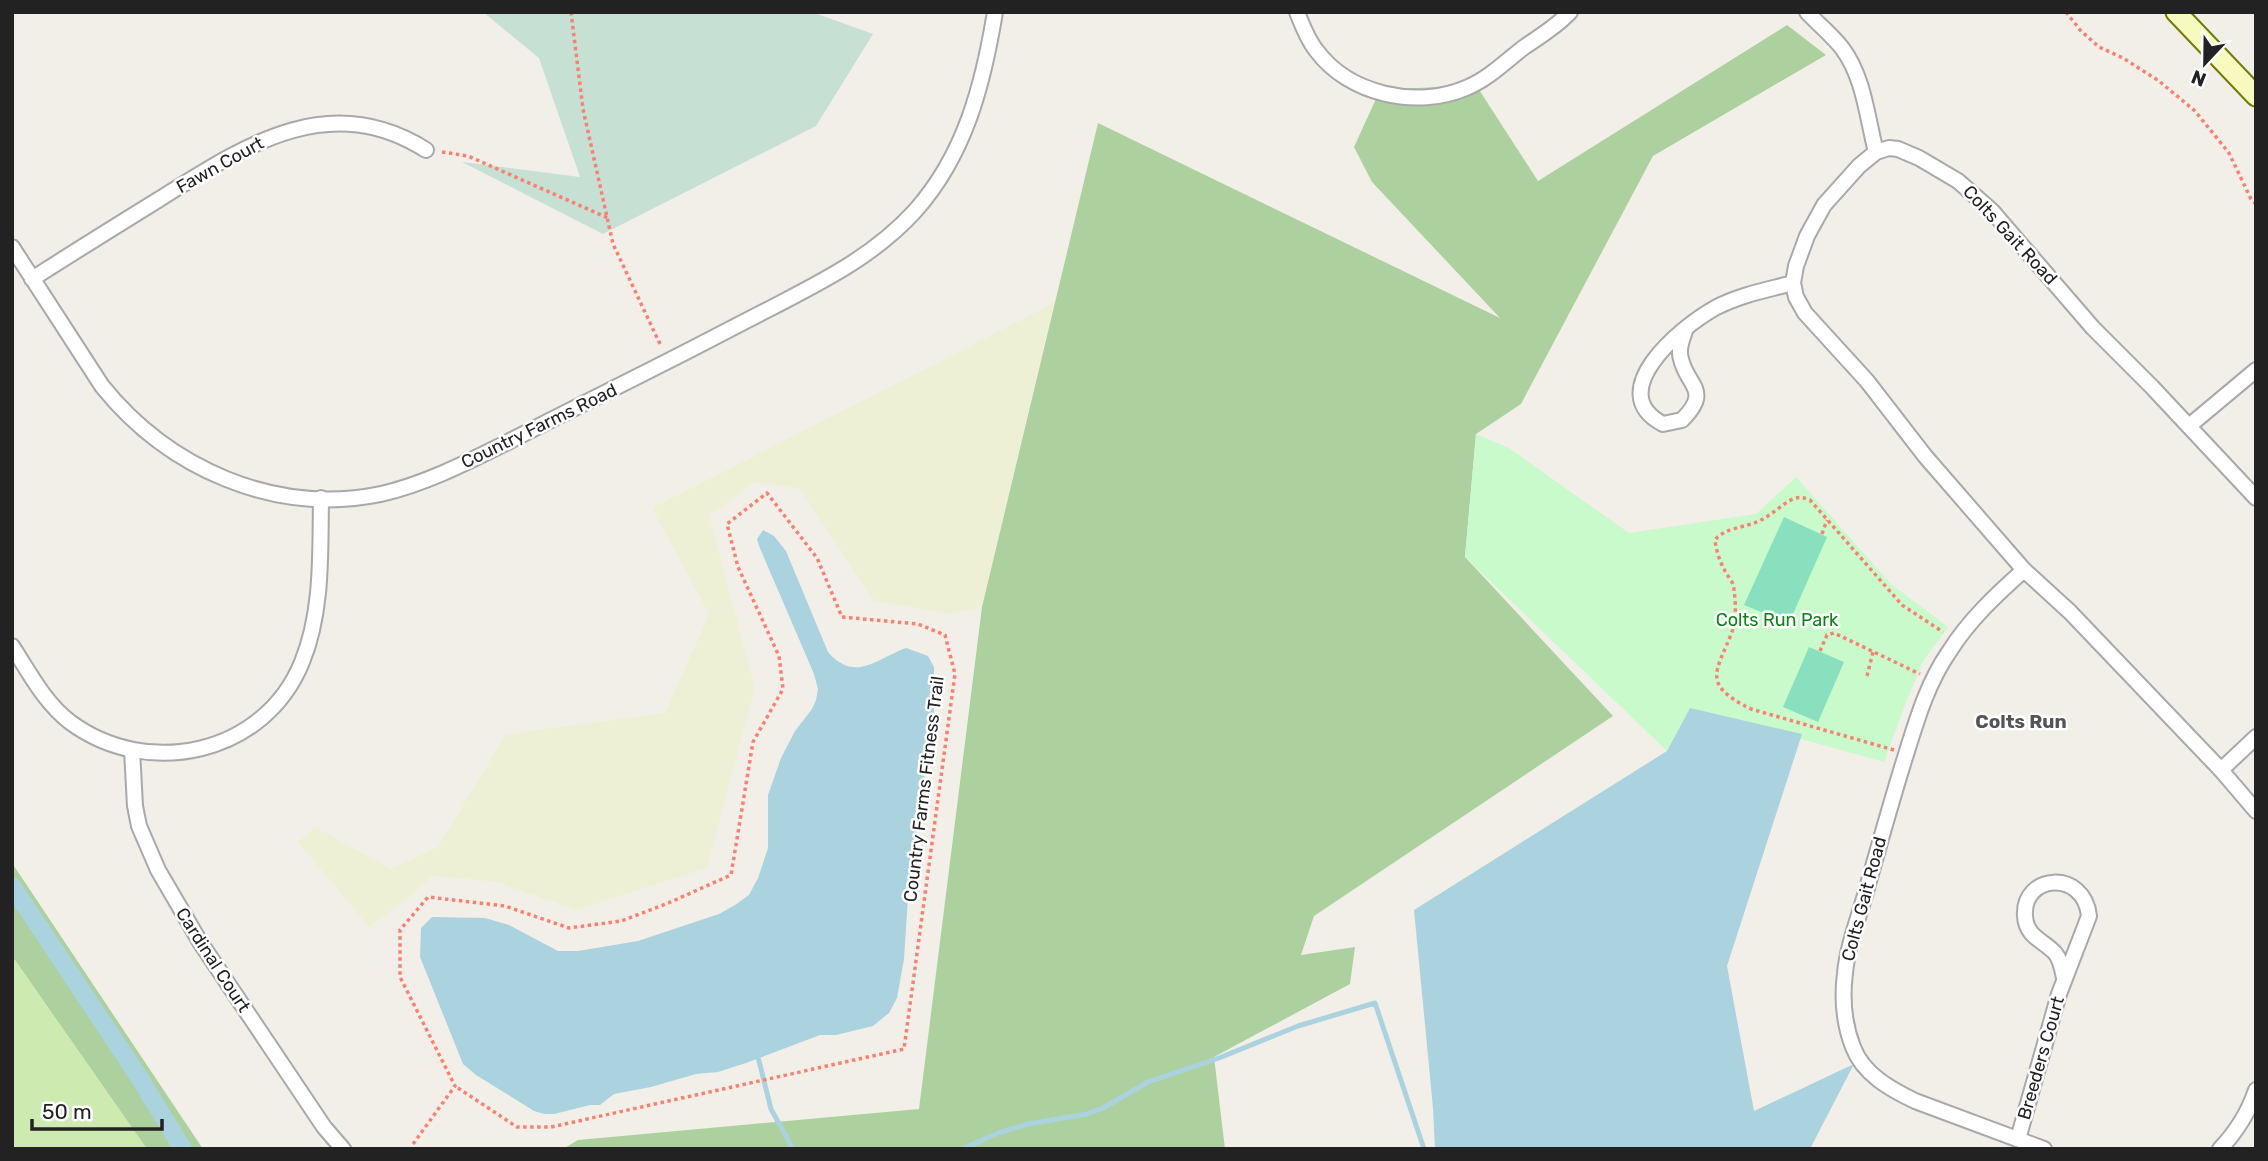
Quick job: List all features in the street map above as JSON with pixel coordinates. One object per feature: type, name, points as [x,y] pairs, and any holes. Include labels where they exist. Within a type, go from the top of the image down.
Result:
[{"type":"street","name":"Country Farms Road","points":[[12,247],[102,386],[118,407],[158,442],[227,480],[278,494],[321,498],[382,494],[459,466],[829,278],[876,248],[916,209],[933,188],[961,140],[979,91],[995,12]]},
{"type":"street","points":[[1297,12],[1316,51],[1334,69],[1368,89],[1396,96],[1421,98],[1457,91],[1479,82],[1552,29],[1570,12]]},
{"type":"street","points":[[1807,12],[1842,48],[1852,64],[1859,81],[1876,152],[1835,192],[1815,219],[1800,253],[1793,284],[1799,306],[1867,381],[1925,456],[2024,570],[2070,612],[2221,770],[2256,811]]},
{"type":"street","points":[[2176,12],[2256,96]]},
{"type":"street","name":"Fawn Court","points":[[32,279],[232,155],[291,130],[340,123],[363,125],[406,137],[426,150]]},
{"type":"street","name":"Colts Gait Road","points":[[1876,152],[1898,149],[1919,158],[1975,194],[2044,269],[2093,328],[2256,498]]},
{"type":"street","points":[[1685,331],[1680,356],[1682,365],[1697,391],[1695,403],[1682,420],[1663,424],[1644,410],[1640,400],[1642,378],[1654,361],[1685,331],[1699,318],[1729,301],[1793,284]]},
{"type":"street","points":[[2189,426],[2256,370]]},
{"type":"street","points":[[12,646],[51,703],[68,720],[108,743],[132,750],[175,754],[198,751],[243,733],[279,702],[297,673],[310,638],[317,594],[321,498]]},
{"type":"street","name":"Colts Gait Road","points":[[2024,570],[1975,617],[1956,641],[1933,680],[1906,753],[1847,960],[1843,990],[1850,1038],[1863,1064],[1894,1091],[2044,1149]]},
{"type":"street","points":[[2221,770],[2256,737]]},
{"type":"street","name":"Cardinal Court","points":[[132,750],[135,806],[139,826],[158,870],[207,953],[324,1127],[343,1149]]},
{"type":"street","name":"Breeders Court","points":[[2018,1139],[2064,978],[2089,916],[2083,896],[2076,888],[2056,882],[2045,884],[2029,898],[2025,919],[2035,938],[2056,954],[2064,978]]},
{"type":"street","points":[[2220,1149],[2237,1130],[2256,1090]]},
{"type":"path","points":[[571,12],[583,109],[613,244],[660,344]]},
{"type":"path","points":[[2066,12],[2081,31],[2099,47],[2123,58],[2159,81],[2195,111],[2229,153],[2256,204]]},
{"type":"path","points":[[426,150],[468,156],[608,218]]},
{"type":"path","name":"Country Farms Fitness Trail","points":[[767,493],[817,558],[842,617],[918,624],[945,635],[955,674],[904,1049],[551,1127],[517,1127],[455,1086],[400,977],[400,930],[428,897],[505,906],[569,928],[621,921],[730,875],[753,742],[783,689],[779,656],[738,567],[727,524],[767,493]]},
{"type":"path","points":[[1906,753],[1751,709],[1739,703],[1718,685],[1715,676],[1717,665],[1735,621],[1734,586],[1724,570],[1715,540],[1727,531],[1763,519],[1792,499],[1799,497],[1810,500],[1902,605],[1956,641]]},
{"type":"path","points":[[1822,534],[1827,519]]},
{"type":"path","points":[[1820,652],[1827,635],[1834,633],[1933,680]]},
{"type":"path","points":[[1867,676],[1873,652]]},
{"type":"path","points":[[413,1144],[455,1086]]},
{"type":"green space","points":[[483,12],[812,12],[873,34],[816,126],[603,234],[462,162],[580,177],[539,58]]},
{"type":"green space","points":[[1787,25],[1826,55],[1653,156],[1521,404],[1476,434],[1465,557],[1613,716],[1314,916],[1301,955],[1355,947],[1350,984],[1214,1057],[1225,1149],[563,1149],[578,1140],[919,1109],[982,607],[1098,123],[1500,318],[1372,182],[1354,147],[1380,90],[1476,85],[1538,181]]},
{"type":"green space","points":[[1054,303],[982,607],[948,614],[874,601],[800,489],[756,482],[709,515],[755,688],[707,868],[576,910],[497,882],[432,876],[411,896],[369,927],[298,842],[315,827],[391,869],[438,847],[506,734],[665,713],[709,614],[652,508]]},
{"type":"green space","name":"Colts Run Park","points":[[1476,434],[1509,448],[1629,533],[1756,514],[1796,477],[1891,584],[1948,627],[1924,660],[1884,762],[1690,708],[1667,751],[1465,557]]},
{"type":"green space","points":[[1784,517],[1827,537],[1789,623],[1744,605]]},
{"type":"green space","points":[[1809,647],[1844,662],[1818,722],[1783,707]]},
{"type":"green space","points":[[12,863],[203,1149],[147,1149],[15,960],[12,961]]},
{"type":"green space","points":[[15,960],[147,1149],[12,1149],[12,961]]},
{"type":"water","points":[[763,530],[774,536],[786,551],[828,652],[838,661],[847,666],[866,666],[906,648],[928,656],[934,667],[934,710],[897,998],[889,1013],[873,1026],[836,1035],[820,1035],[718,1072],[696,1074],[614,1094],[600,1105],[554,1114],[534,1111],[463,1064],[420,957],[421,928],[432,917],[485,918],[509,925],[558,951],[578,951],[638,941],[719,914],[749,895],[768,848],[768,795],[781,758],[795,731],[812,709],[818,689],[759,546],[757,539]]},
{"type":"water","points":[[1690,708],[1802,734],[1727,966],[1754,1111],[1854,1064],[1810,1149],[1435,1149],[1414,910],[1667,751]]},
{"type":"waterway","points":[[12,886],[139,1077],[183,1149]]},
{"type":"waterway","points":[[963,1149],[998,1133],[1028,1124],[1087,1114],[1103,1108],[1148,1082],[1219,1058],[1298,1026],[1375,1003],[1424,1149]]},
{"type":"waterway","points":[[757,1053],[771,1109],[793,1149]]},
{"type":"district","name":"Colts Run","points":[[2021,721]]}]
